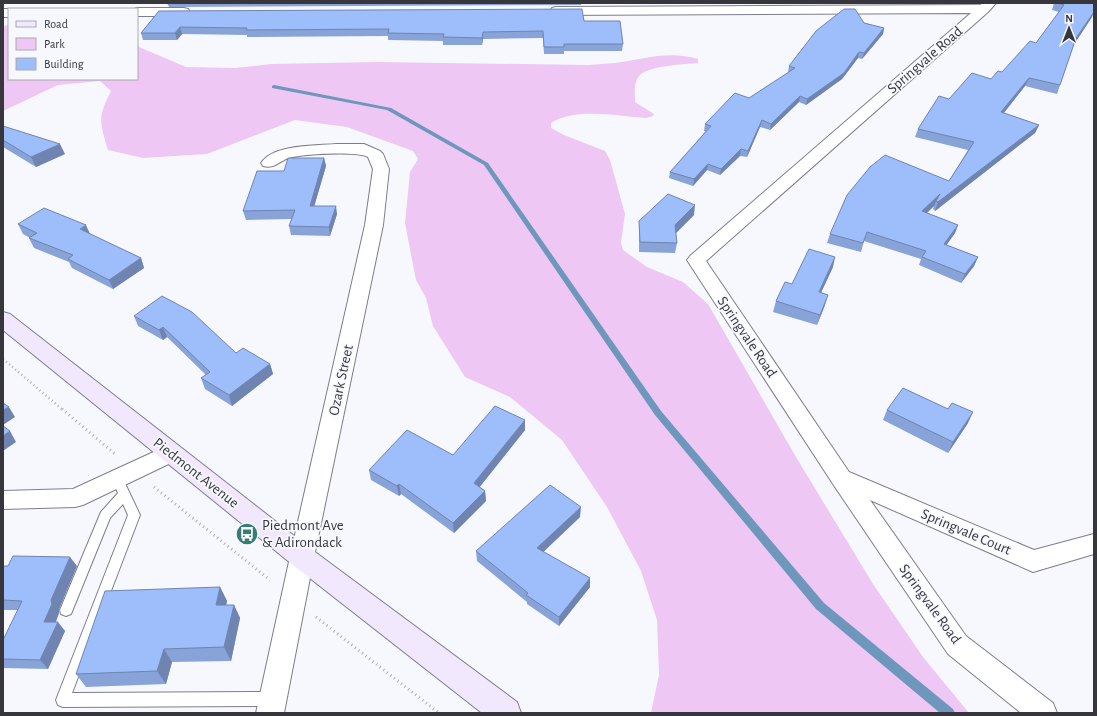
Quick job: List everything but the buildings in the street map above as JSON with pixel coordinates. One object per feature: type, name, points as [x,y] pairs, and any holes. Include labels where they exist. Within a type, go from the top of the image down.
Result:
[{"type":"main road","name":"Piedmont Avenue","points":[[3,319],[302,557],[506,713]]},
{"type":"street","points":[[544,11],[987,6]]},
{"type":"street","name":"Springvale Road","points":[[987,6],[696,260],[841,478],[957,644],[1043,713]]},
{"type":"street","points":[[138,12],[193,12]]},
{"type":"street","name":"Ozark Street","points":[[269,163],[284,154],[336,148],[364,149],[374,154],[381,169],[374,225],[302,557],[272,706]]},
{"type":"street","points":[[3,500],[75,498],[126,481],[171,453]]},
{"type":"street","name":"Springvale Court","points":[[841,478],[1033,561],[1094,544]]},
{"type":"lane","points":[[66,610],[105,515],[126,481]]},
{"type":"lane","points":[[126,481],[134,515],[63,700],[272,706]]},
{"type":"path","points":[[3,359],[126,481],[294,599],[439,713]]},
{"type":"green space","points":[[8,24],[8,80],[138,80],[138,45],[139,47],[186,67],[235,68],[271,64],[377,62],[588,65],[615,63],[667,55],[688,56],[698,59],[698,63],[651,69],[640,75],[635,84],[635,102],[654,114],[653,116],[646,118],[610,114],[572,115],[551,123],[551,128],[564,135],[605,151],[610,160],[625,214],[621,243],[623,250],[647,267],[683,282],[708,304],[796,457],[873,584],[923,657],[969,713],[651,713],[659,675],[657,620],[641,571],[607,507],[562,440],[510,397],[465,377],[433,326],[426,298],[416,280],[405,223],[410,172],[418,159],[413,151],[347,127],[295,120],[207,154],[143,158],[108,150],[101,120],[111,91],[100,81],[58,85],[3,111],[3,27]]},
{"type":"waterway","points":[[274,87],[389,109],[486,164],[658,413],[820,606],[949,713]]},
{"type":"place","name":"Piedmont Ave & Adirondack","points":[[247,534]]}]
